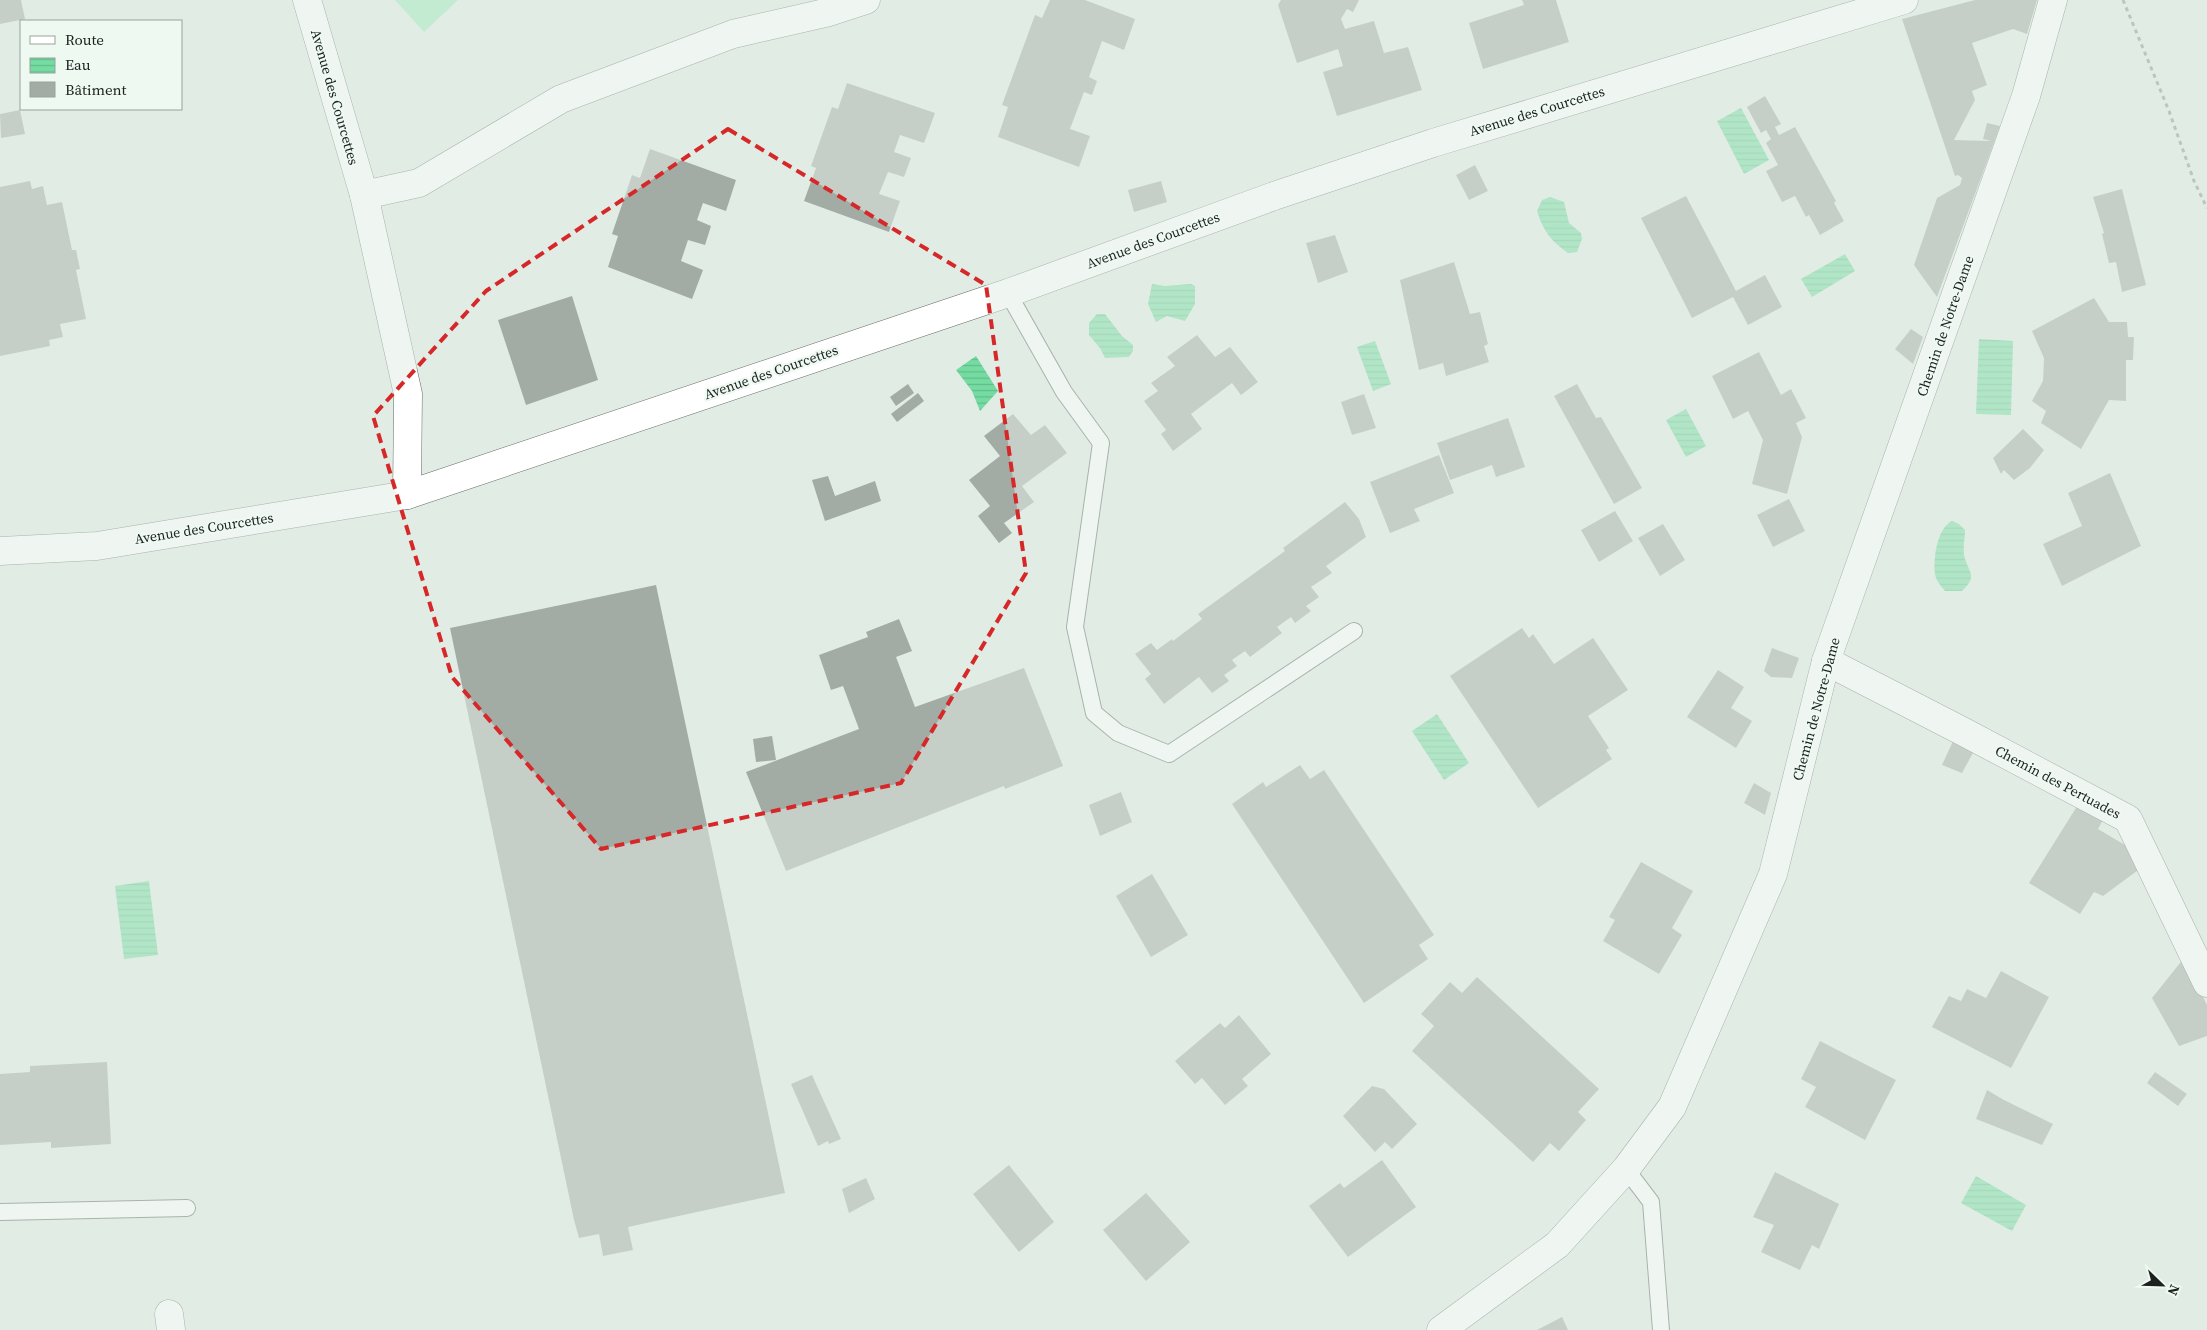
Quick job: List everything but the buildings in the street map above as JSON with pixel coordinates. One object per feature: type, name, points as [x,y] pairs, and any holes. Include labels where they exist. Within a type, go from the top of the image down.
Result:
[{"type":"street","name":"Avenue des Courcettes","points":[[307,0],[364,195],[408,394],[407,495]]},
{"type":"street","points":[[364,195],[418,183],[561,99],[734,34],[829,12],[866,0]]},
{"type":"street","name":"Avenue des Courcettes","points":[[0,551],[97,546],[407,495],[1008,293],[1265,200],[1433,143],[1904,0]]},
{"type":"street","name":"Chemin de Notre-Dame","points":[[1441,1330],[1557,1245],[1626,1169],[1672,1107],[1773,874],[1826,661],[2026,96],[2053,0]]},
{"type":"street","name":"Chemin des Pertuades","points":[[1826,661],[2128,819],[2207,983]]},
{"type":"lane","points":[[1008,293],[1064,392],[1101,443],[1075,627],[1094,713],[1118,733],[1169,754],[1354,631]]},
{"type":"lane","points":[[1626,1169],[1651,1202],[1661,1330]]},
{"type":"lane","points":[[0,1212],[187,1208]]},
{"type":"path","points":[[2123,0],[2170,111],[2194,181],[2207,208]]},
{"type":"highlighted area","points":[[728,129],[986,285],[1026,573],[901,783],[601,849],[452,677],[373,416],[486,291]]},
{"type":"shaded area","points":[[395,0],[458,0],[424,32]]},
{"type":"water","points":[[1741,108],[1769,160],[1744,174],[1717,121]]},
{"type":"water","points":[[1550,197],[1564,202],[1569,223],[1581,233],[1582,239],[1577,252],[1568,253],[1562,249],[1542,224],[1537,211],[1542,200]]},
{"type":"water","points":[[1845,254],[1855,271],[1812,297],[1801,279]]},
{"type":"water","points":[[1152,284],[1165,286],[1191,284],[1195,286],[1195,304],[1185,321],[1167,316],[1156,322],[1148,304]]},
{"type":"water","points":[[1097,314],[1105,314],[1122,336],[1133,345],[1133,351],[1129,357],[1105,358],[1100,348],[1089,335],[1089,323]]},
{"type":"water","points":[[1979,339],[2013,341],[2011,415],[1976,414]]},
{"type":"water","points":[[1375,341],[1391,384],[1373,391],[1357,347]]},
{"type":"water","points":[[976,356],[998,391],[980,411],[972,391],[956,370]]},
{"type":"water","points":[[1686,409],[1706,446],[1686,457],[1666,420]]},
{"type":"water","points":[[1952,521],[1959,524],[1965,530],[1964,555],[1971,577],[1967,586],[1962,591],[1945,591],[1935,574],[1937,544],[1943,530]]},
{"type":"water","points":[[1437,714],[1469,763],[1444,780],[1412,731]]},
{"type":"water","points":[[149,881],[158,955],[124,959],[115,886]]},
{"type":"water","points":[[1976,1176],[2026,1205],[2012,1231],[1961,1203]]}]
